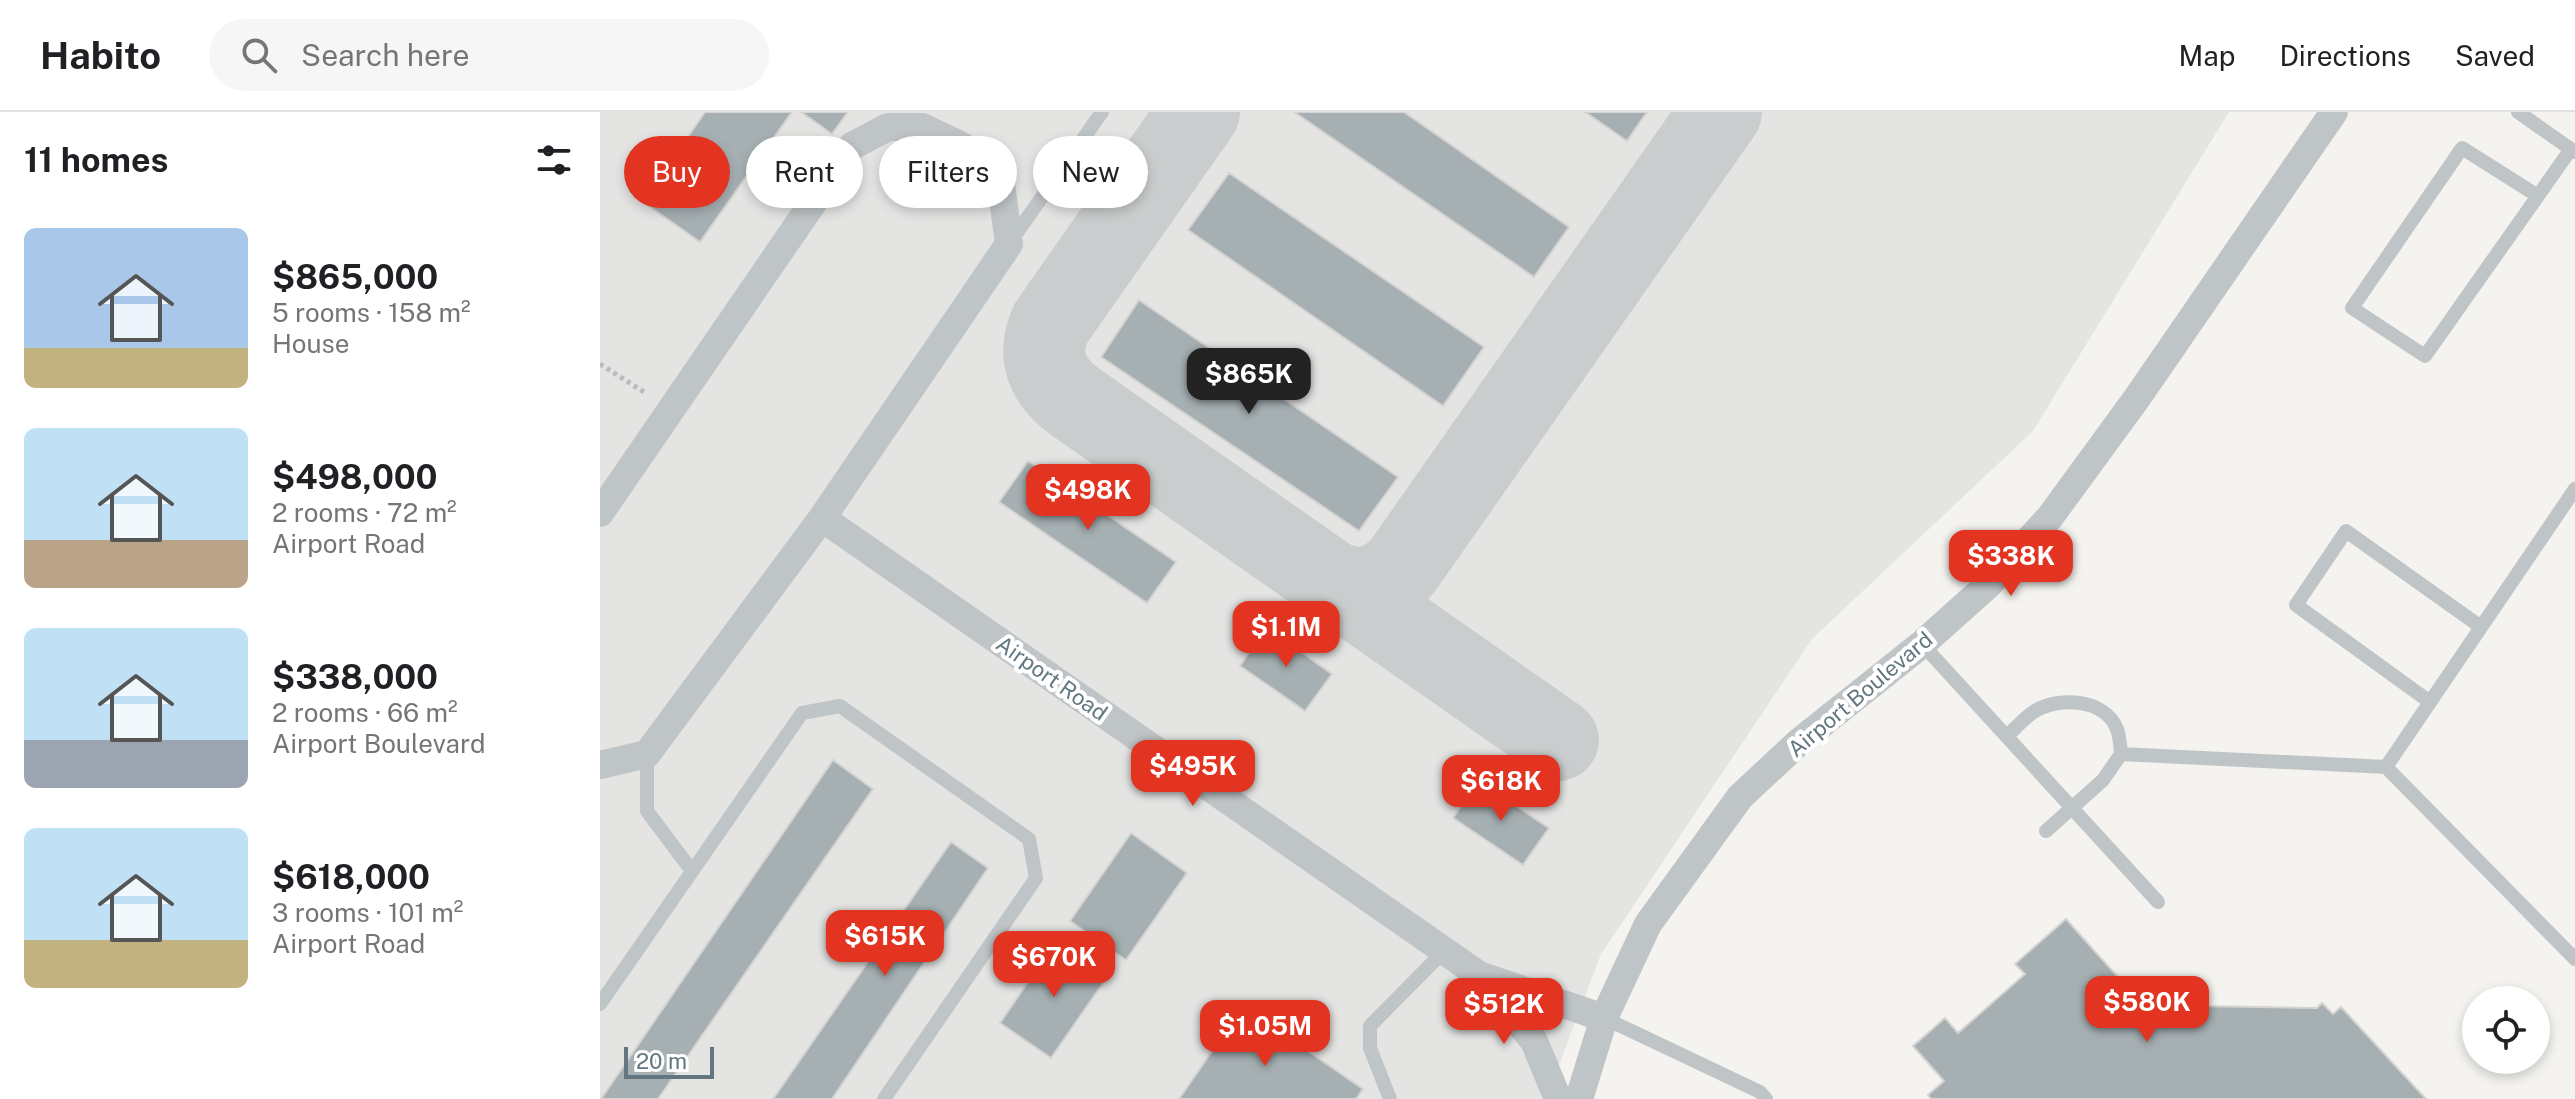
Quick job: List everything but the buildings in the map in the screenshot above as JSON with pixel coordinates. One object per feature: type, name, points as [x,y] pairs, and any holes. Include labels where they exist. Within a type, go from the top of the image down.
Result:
[{"type":"street","name":"Airport Boulevard","points":[[1604,1018],[1648,924],[1740,797],[1799,742],[1922,644],[1988,585],[2050,517],[2137,398],[2334,112]]},
{"type":"street","points":[[600,513],[852,146],[888,127],[922,127],[962,146],[1001,184],[1009,244],[822,518],[647,754],[600,765]]},
{"type":"street","name":"Airport Road","points":[[822,518],[1479,975],[1604,1018]]},
{"type":"street","name":"Airport Road","points":[[1479,975],[1534,1041],[1558,1099]]},
{"type":"street","points":[[1579,1099],[1604,1018]]},
{"type":"lane","points":[[1009,244],[1102,112]]},
{"type":"lane","points":[[2518,112],[2573,150],[2425,356],[2352,308],[2462,148],[2538,196]]},
{"type":"lane","points":[[2386,767],[2575,489]]},
{"type":"lane","points":[[2430,702],[2296,605],[2312,580],[2346,531],[2481,627]]},
{"type":"lane","points":[[1922,644],[2158,902]]},
{"type":"lane","points":[[2007,736],[2035,711],[2054,703],[2076,701],[2097,708],[2116,727],[2121,754],[2103,780],[2046,831]]},
{"type":"lane","points":[[600,1004],[802,713],[840,706],[1029,839],[1036,878],[884,1099]]},
{"type":"lane","points":[[647,754],[647,811],[692,871]]},
{"type":"lane","points":[[2121,754],[2386,767],[2575,959]]},
{"type":"lane","points":[[1390,1099],[1370,1048],[1370,1026],[1444,951]]},
{"type":"lane","points":[[1604,1018],[1760,1092],[1766,1099]]},
{"type":"path","points":[[600,364],[671,410]]},
{"type":"shaded area","points":[[600,112],[2229,112],[2033,431],[1812,639],[1601,954],[1546,1099],[600,1099]]},
{"type":"taxiway","points":[[1199,112],[1051,323],[1044,346],[1051,376],[1074,401],[1558,740]]},
{"type":"taxiway","points":[[1333,582],[1362,588],[1386,580],[1402,567],[1721,112]]}]
